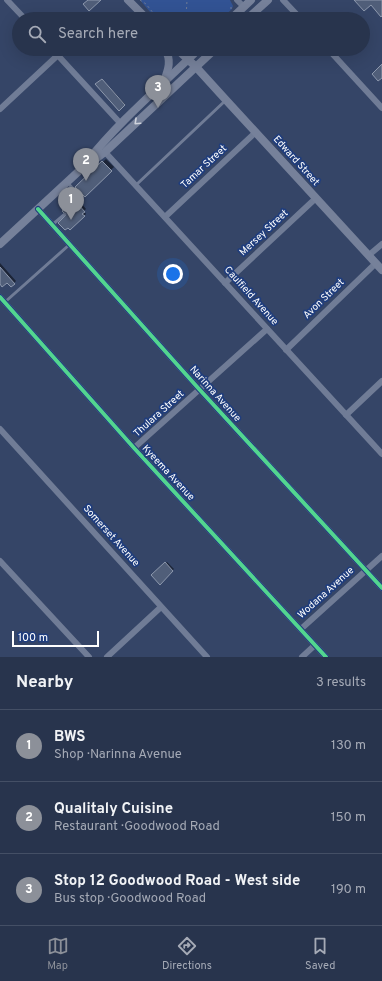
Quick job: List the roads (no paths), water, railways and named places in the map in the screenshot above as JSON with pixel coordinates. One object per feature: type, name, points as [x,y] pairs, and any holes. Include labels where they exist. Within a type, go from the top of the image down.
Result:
[{"type":"main road","points":[[236,12],[251,0]]},
{"type":"main road","points":[[255,12],[268,0]]},
{"type":"main road","points":[[131,1],[141,12]]},
{"type":"main road","points":[[164,82],[170,65],[168,56]]},
{"type":"main road","name":"Edward Street","points":[[184,56],[196,67],[379,266]]},
{"type":"main road","points":[[79,171],[99,146],[192,56]]},
{"type":"main road","points":[[0,244],[79,171],[105,152],[208,56]]},
{"type":"street","points":[[7,0],[18,12]]},
{"type":"street","points":[[237,0],[244,7]]},
{"type":"street","points":[[283,0],[294,12]]},
{"type":"street","points":[[0,108],[57,56]]},
{"type":"street","points":[[59,56],[121,124]]},
{"type":"street","points":[[334,56],[382,108]]},
{"type":"street","name":"Tamar Street","points":[[165,217],[256,132]]},
{"type":"street","name":"Caulfield Avenue","points":[[105,152],[382,454]]},
{"type":"street","name":"Mersey Street","points":[[225,283],[316,198]]},
{"type":"street","name":"Narinna Avenue","points":[[38,209],[199,389],[382,588]]},
{"type":"street","points":[[369,256],[382,244]]},
{"type":"street","name":"Avon Street","points":[[286,350],[379,266]]},
{"type":"street","name":"Kyeema Avenue","points":[[1,299],[134,448],[326,657]]},
{"type":"street","name":"Thulara Street","points":[[134,448],[267,329]]},
{"type":"street","points":[[346,415],[382,381]]},
{"type":"street","name":"Somerset Avenue","points":[[0,429],[207,657]]},
{"type":"street","name":"Wodana Avenue","points":[[301,630],[382,556]]},
{"type":"street","points":[[0,561],[89,657]]},
{"type":"street","points":[[107,657],[161,607]]},
{"type":"street","points":[[302,657],[315,645]]},
{"type":"lane","points":[[136,185],[226,100]]},
{"type":"lane","points":[[67,182],[77,198],[72,207]]},
{"type":"lane","points":[[52,225],[65,214]]},
{"type":"lane","points":[[1,299],[69,244]]},
{"type":"place","name":"Stop 12 Goodwood Road - West side","points":[[158,108]]},
{"type":"place","name":"Qualitaly Cuisine","points":[[86,181]]},
{"type":"place","name":"BWS","points":[[71,220]]}]
